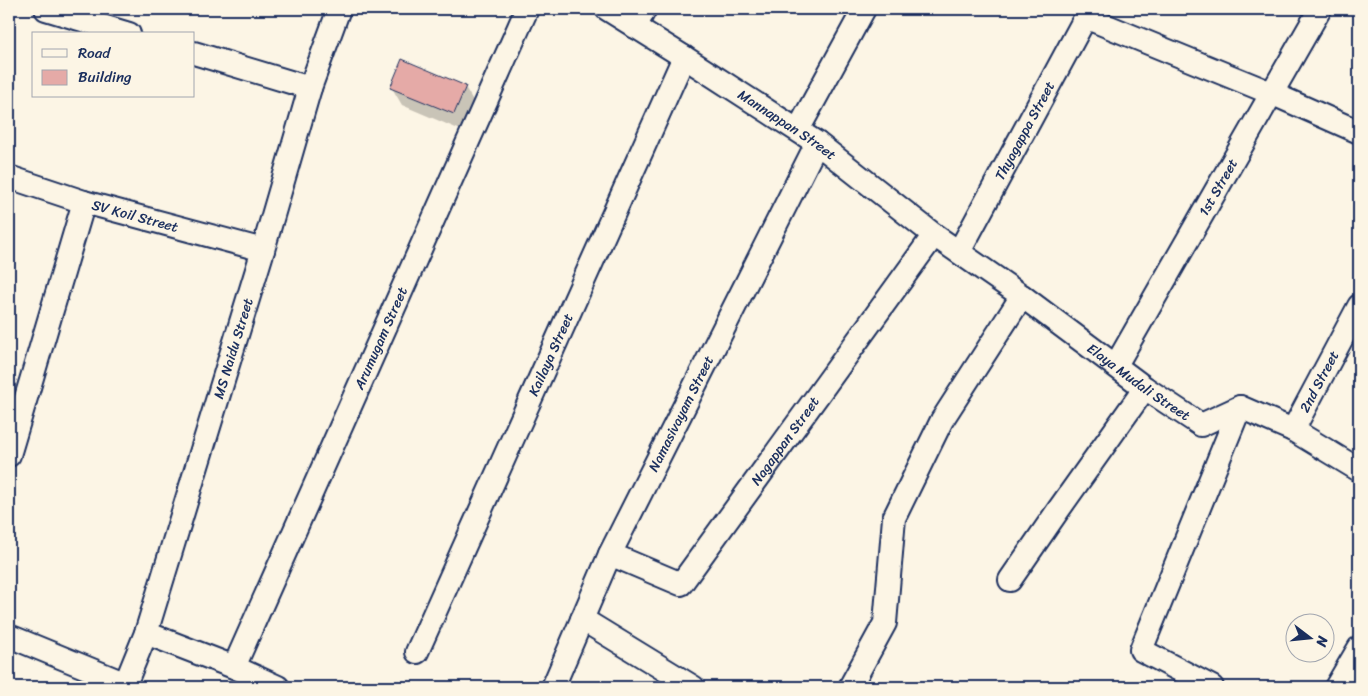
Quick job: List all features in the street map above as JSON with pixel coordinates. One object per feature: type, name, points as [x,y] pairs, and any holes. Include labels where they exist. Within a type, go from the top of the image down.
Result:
[{"type":"street","points":[[46,9],[122,32]]},
{"type":"street","name":"MS Naidu Street","points":[[125,686],[146,633],[263,250],[310,88],[339,9]]},
{"type":"street","name":"Arumugam Street","points":[[234,667],[526,9]]},
{"type":"street","name":"Mannappan Street","points":[[607,9],[640,18],[684,57],[817,143],[934,235],[959,252]]},
{"type":"street","points":[[798,130],[864,9]]},
{"type":"street","name":"1st Street","points":[[1116,365],[1270,93],[1320,9]]},
{"type":"street","points":[[1088,13],[1359,132]]},
{"type":"street","name":"Thyagappa Street","points":[[959,252],[1088,13]]},
{"type":"street","points":[[195,53],[310,88]]},
{"type":"street","name":"Kailaya Street","points":[[417,652],[684,57]]},
{"type":"street","name":"Namasivayam Street","points":[[553,687],[610,554],[817,143]]},
{"type":"street","name":"SV Koil Street","points":[[9,177],[84,202],[263,250]]},
{"type":"street","points":[[9,455],[14,417],[84,202]]},
{"type":"street","name":"Nagappan Street","points":[[610,554],[681,584],[934,235]]},
{"type":"street","name":"Elaya Mudali Street","points":[[959,252],[1022,296],[1145,388],[1201,425],[1240,407]]},
{"type":"street","points":[[850,687],[885,623],[894,518],[942,420],[1022,296]]},
{"type":"street","name":"2nd Street","points":[[1293,430],[1359,306]]},
{"type":"street","points":[[1010,580],[1058,509],[1145,388]]},
{"type":"street","points":[[1212,687],[1141,650],[1240,407],[1293,430],[1359,470]]},
{"type":"street","points":[[582,619],[693,687]]},
{"type":"street","points":[[146,633],[234,667],[278,687]]},
{"type":"street","points":[[9,636],[125,686]]},
{"type":"street","points":[[1336,687],[1359,648]]},
{"type":"building","points":[[402,59],[466,86],[454,114],[390,88]]}]
